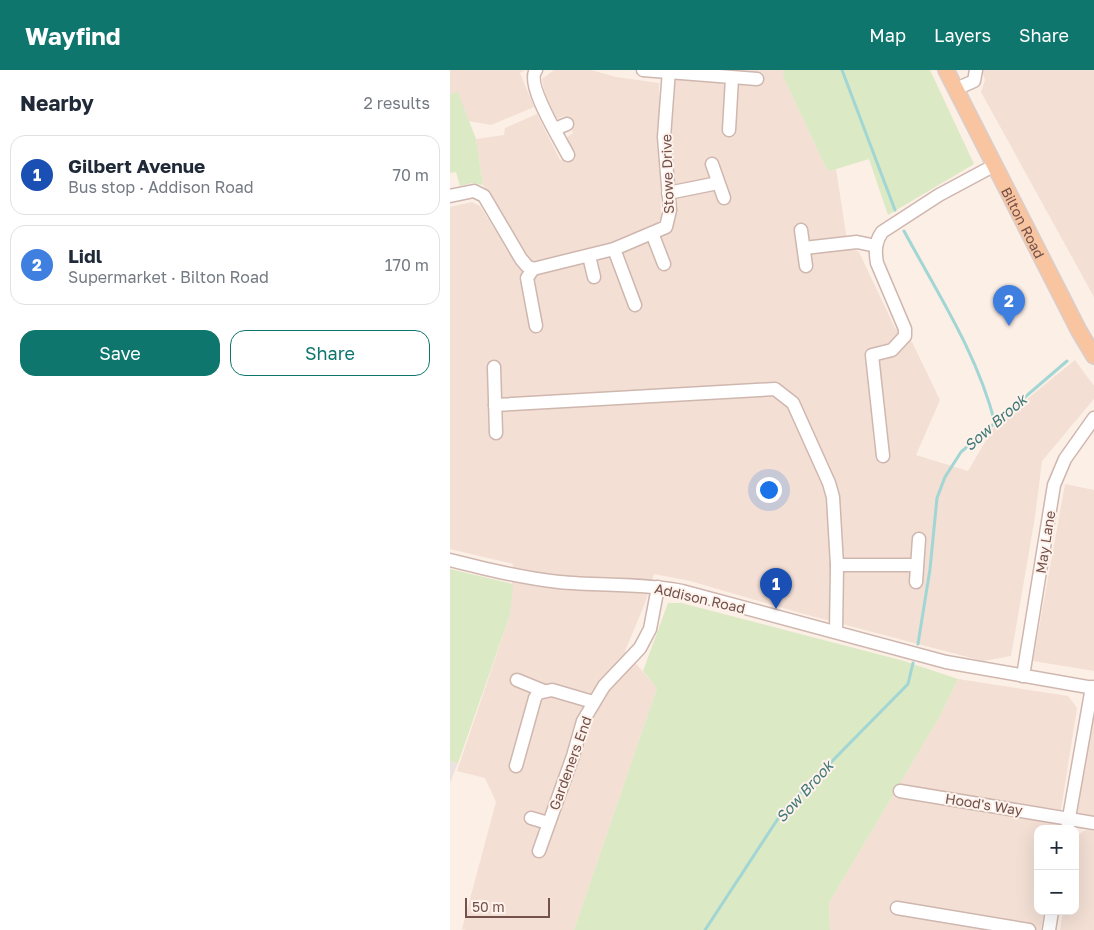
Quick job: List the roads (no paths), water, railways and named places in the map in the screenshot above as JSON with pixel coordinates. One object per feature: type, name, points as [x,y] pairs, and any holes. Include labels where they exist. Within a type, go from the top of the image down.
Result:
[{"type":"main road","name":"Bilton Road","points":[[946,70],[1079,331],[1094,356]]},
{"type":"street","points":[[536,70],[532,78],[533,85],[568,155]]},
{"type":"street","points":[[643,70],[756,79]]},
{"type":"street","points":[[956,89],[974,81],[976,70]]},
{"type":"street","name":"Stowe Drive","points":[[533,269],[614,249],[666,227],[668,223],[668,193],[664,137],[669,71]]},
{"type":"street","points":[[729,130],[732,78]]},
{"type":"street","points":[[555,129],[567,124]]},
{"type":"street","points":[[712,164],[724,198]]},
{"type":"street","points":[[882,456],[872,355],[892,350],[905,336],[905,329],[878,262],[876,246],[882,232],[939,195],[995,165]]},
{"type":"street","points":[[668,193],[718,182]]},
{"type":"street","points":[[450,196],[474,191],[484,196],[521,258],[527,266],[533,269],[527,278],[536,326]]},
{"type":"street","points":[[801,230],[806,266]]},
{"type":"street","points":[[652,233],[664,264]]},
{"type":"street","points":[[804,248],[857,242],[876,246]]},
{"type":"street","points":[[614,249],[635,304]]},
{"type":"street","points":[[589,256],[594,277]]},
{"type":"street","points":[[494,367],[496,433]]},
{"type":"street","points":[[495,405],[775,389],[793,403],[829,483],[833,497],[837,565],[836,632]]},
{"type":"street","name":"May Lane","points":[[1023,676],[1054,485],[1064,459],[1094,418]]},
{"type":"street","points":[[916,582],[919,540]]},
{"type":"street","name":"Addison Road","points":[[450,560],[509,575],[559,582],[658,586],[946,662],[1093,688]]},
{"type":"street","points":[[837,565],[917,565]]},
{"type":"street","name":"Gardeners End","points":[[539,851],[565,781],[583,721],[604,686],[640,648],[652,620],[658,586]]},
{"type":"street","name":"Gardeners End","points":[[517,680],[544,690],[552,690],[593,702]]},
{"type":"street","points":[[1068,824],[1093,688]]},
{"type":"street","points":[[516,766],[535,698],[544,690]]},
{"type":"street","name":"Hood's Way","points":[[900,791],[1068,824],[1094,823]]},
{"type":"street","name":"Gardeners End","points":[[531,818],[548,823]]},
{"type":"street","points":[[897,908],[1029,930]]},
{"type":"street","points":[[1049,930],[1051,915]]},
{"type":"waterway","points":[[842,70],[895,210]]},
{"type":"waterway","points":[[904,231],[956,324],[978,372],[995,423]]},
{"type":"waterway","name":"Sow Brook","points":[[918,644],[930,569],[937,498],[945,477],[961,452],[1067,361]]},
{"type":"waterway","name":"Sow Brook","points":[[705,930],[783,811],[908,684],[913,663]]},
{"type":"place","name":"Lidl","points":[[1009,326]]},
{"type":"place","name":"Gilbert Avenue","points":[[776,609]]}]
